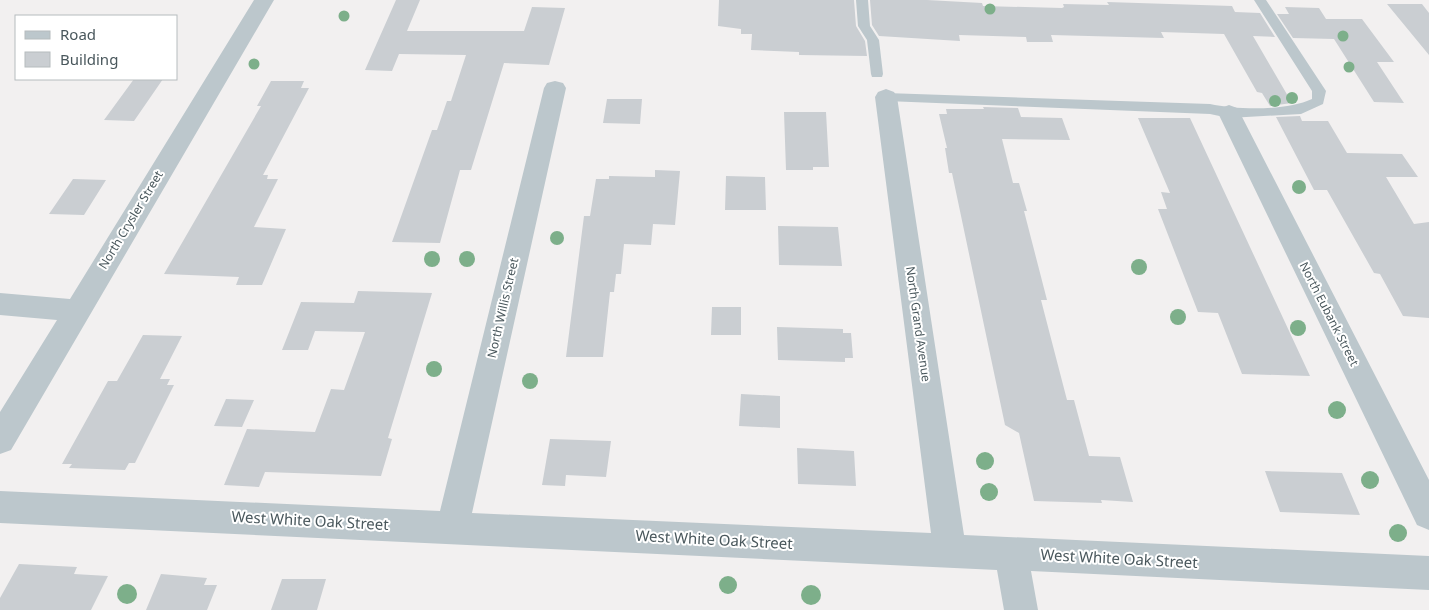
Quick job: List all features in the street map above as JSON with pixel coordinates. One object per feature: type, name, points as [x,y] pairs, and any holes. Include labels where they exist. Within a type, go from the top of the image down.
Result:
[{"type":"street","name":"North Crysler Street","points":[[0,440],[264,0]]},
{"type":"street","name":"North Grand Avenue","points":[[882,85],[950,552]]},
{"type":"street","name":"North Willis Street","points":[[452,528],[555,88]]},
{"type":"street","name":"North Eubank Street","points":[[1229,113],[1429,514]]},
{"type":"street","points":[[0,304],[77,311]]},
{"type":"street","name":"West White Oak Street","points":[[0,507],[1429,573]]},
{"type":"street","points":[[1011,554],[1022,610]]},
{"type":"lane","points":[[862,0],[864,26],[873,40],[882,85],[1210,109],[1229,113],[1301,109],[1318,101],[1319,91],[1260,0]]},
{"type":"building","points":[[396,0],[420,0],[407,31],[524,31],[532,7],[565,8],[549,65],[504,63],[471,170],[460,170],[440,243],[392,242],[432,130],[437,130],[447,101],[451,101],[466,55],[399,54],[392,71],[365,70]]},
{"type":"building","points":[[719,0],[854,0],[856,26],[865,41],[867,56],[799,55],[799,52],[751,50],[752,34],[741,34],[741,29],[718,26]]},
{"type":"building","points":[[870,0],[927,0],[982,3],[983,6],[1062,8],[1064,7],[1063,4],[1109,5],[1107,2],[1232,6],[1235,12],[1260,13],[1275,37],[1253,36],[1292,103],[1270,106],[1262,93],[1257,92],[1224,34],[1161,32],[1164,38],[1051,35],[1053,42],[1027,42],[1026,37],[959,35],[960,41],[879,36],[872,25]]},
{"type":"building","points":[[1387,4],[1422,4],[1429,13],[1429,55]]},
{"type":"building","points":[[1285,7],[1319,8],[1326,19],[1362,19],[1394,62],[1377,62],[1404,103],[1374,102],[1334,39],[1293,38],[1277,14],[1289,14]]},
{"type":"building","points":[[133,80],[162,80],[134,121],[104,120]]},
{"type":"building","points":[[271,81],[304,81],[301,88],[309,88],[263,175],[268,175],[267,179],[278,179],[254,227],[286,229],[262,285],[236,285],[239,277],[164,274],[261,106],[257,106]]},
{"type":"building","points":[[607,99],[642,99],[640,124],[603,123]]},
{"type":"building","points":[[983,107],[1018,108],[1021,117],[1062,118],[1070,140],[1002,139],[1013,183],[1019,183],[1027,211],[1024,211],[1047,300],[1041,300],[1067,400],[1074,400],[1089,456],[1120,457],[1133,502],[1101,500],[1102,503],[1034,501],[1019,433],[1005,425],[952,173],[949,173],[945,148],[947,148],[939,114],[947,114],[946,109],[984,109]]},
{"type":"building","points":[[784,112],[826,112],[829,167],[813,167],[813,170],[786,170]]},
{"type":"building","points":[[1300,116],[1302,121],[1328,121],[1347,153],[1402,154],[1418,177],[1386,177],[1414,224],[1429,222],[1429,318],[1403,316],[1380,274],[1374,273],[1327,190],[1314,190],[1276,117]]},
{"type":"building","points":[[1138,118],[1190,118],[1310,376],[1242,374],[1218,313],[1198,312],[1158,209],[1167,209],[1161,192],[1170,193]]},
{"type":"building","points":[[655,170],[680,171],[675,225],[653,224],[651,245],[624,244],[621,274],[616,274],[614,292],[610,292],[603,357],[566,357],[584,216],[590,216],[596,179],[609,179],[609,176],[655,177]]},
{"type":"building","points":[[726,176],[765,177],[766,210],[725,210]]},
{"type":"building","points":[[73,179],[106,180],[84,215],[49,214]]},
{"type":"building","points":[[778,226],[838,227],[842,266],[779,265]]},
{"type":"building","points":[[358,291],[432,293],[388,438],[392,439],[381,476],[265,472],[259,487],[224,485],[247,429],[315,432],[331,389],[344,390],[365,332],[315,331],[308,350],[282,350],[301,302],[354,303]]},
{"type":"building","points":[[712,307],[741,307],[741,335],[711,335]]},
{"type":"building","points":[[777,327],[843,329],[843,333],[851,333],[853,358],[845,358],[845,362],[778,360]]},
{"type":"building","points":[[143,335],[182,336],[160,379],[170,379],[167,385],[174,385],[135,463],[129,463],[125,470],[69,468],[72,464],[62,464],[108,381],[117,381]]},
{"type":"building","points":[[741,394],[780,396],[780,428],[739,426]]},
{"type":"building","points":[[226,399],[254,400],[242,427],[214,426]]},
{"type":"building","points":[[550,439],[611,441],[606,477],[566,475],[565,486],[542,485]]},
{"type":"building","points":[[797,448],[854,451],[856,486],[798,484]]},
{"type":"building","points":[[1265,471],[1342,473],[1360,515],[1280,512]]},
{"type":"building","points":[[19,564],[77,567],[74,574],[108,576],[91,610],[0,610],[0,598]]},
{"type":"building","points":[[161,574],[207,578],[204,585],[217,585],[207,610],[146,610]]},
{"type":"building","points":[[282,579],[326,579],[317,610],[271,610]]}]
